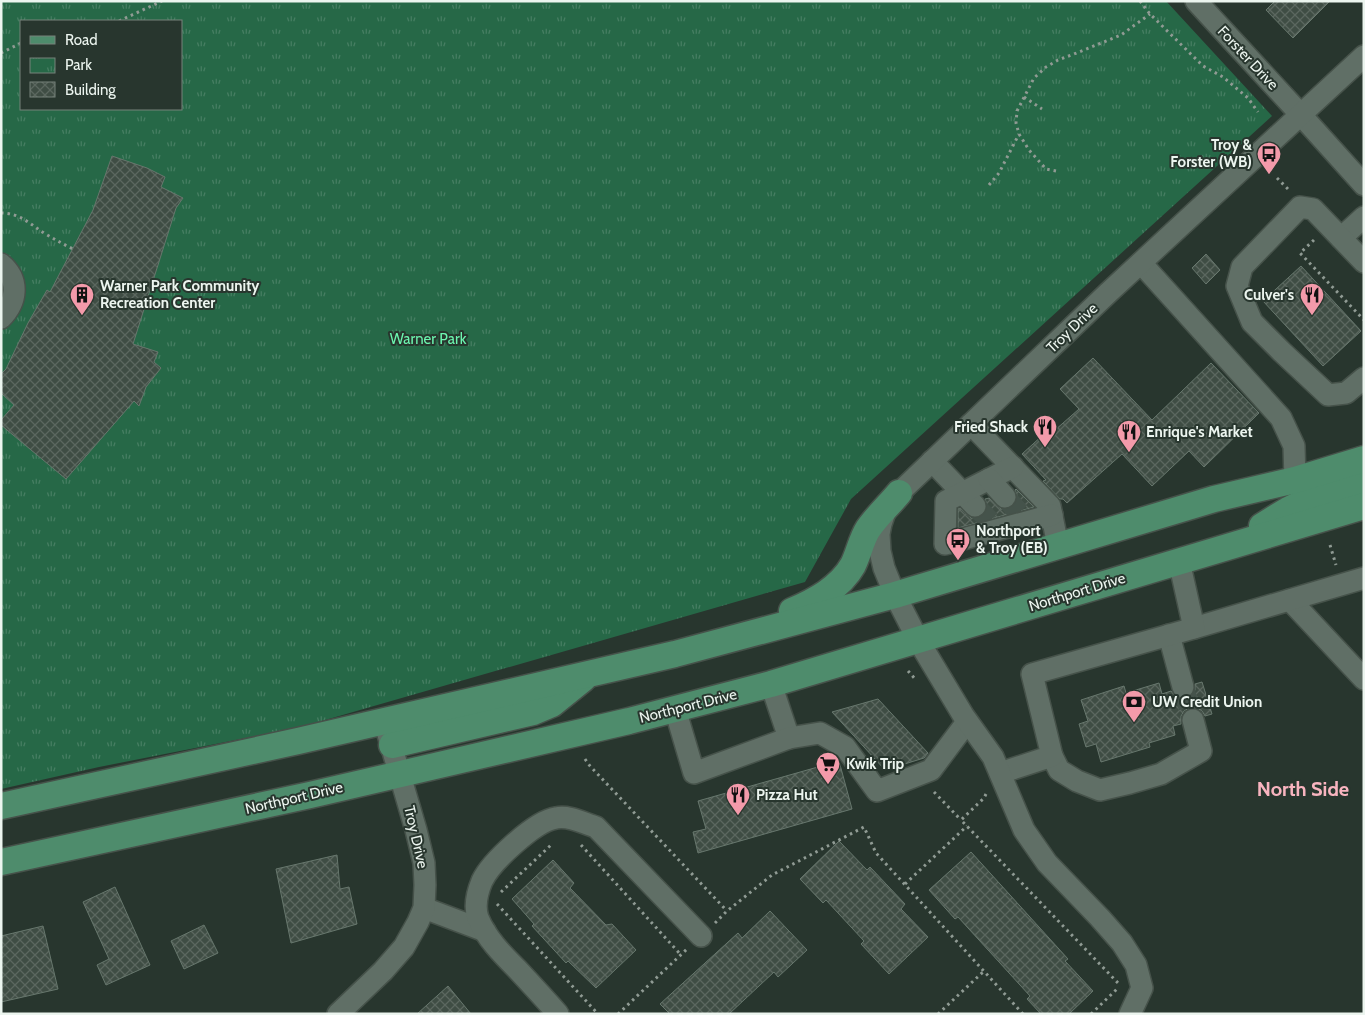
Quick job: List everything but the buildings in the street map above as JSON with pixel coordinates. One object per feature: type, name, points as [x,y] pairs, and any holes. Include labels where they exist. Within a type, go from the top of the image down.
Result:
[{"type":"main road","points":[[1,806],[298,742],[388,733],[533,712],[552,704],[588,675],[675,654],[895,595],[1214,499],[1295,480],[1364,459]]},
{"type":"main road","points":[[1229,546],[1288,510],[1321,494],[1364,481]]},
{"type":"main road","points":[[675,654],[795,609],[829,592],[846,575],[853,564],[868,528],[898,493]]},
{"type":"main road","name":"Northport Drive","points":[[1,862],[401,774],[629,721],[771,684],[1364,506]]},
{"type":"street","name":"Forster Drive","points":[[1196,1],[1364,185]]},
{"type":"street","name":"Troy Drive","points":[[1130,1014],[1142,988],[1136,965],[1122,943],[1047,863],[1024,830],[993,758],[967,722],[918,640],[895,595],[884,568],[880,551],[879,534],[881,524],[885,512],[898,493],[1141,263],[1364,56]]},
{"type":"street","points":[[1364,262],[1341,238],[1306,208],[1242,267],[1237,286],[1252,322],[1328,395],[1346,393],[1364,378]]},
{"type":"street","points":[[1341,238],[1364,217]]},
{"type":"street","points":[[1141,263],[1281,418],[1294,446],[1295,480]]},
{"type":"street","points":[[1,264],[11,275],[14,286],[14,298],[10,309],[1,318]]},
{"type":"street","points":[[971,424],[1050,506],[1058,546]]},
{"type":"street","points":[[932,461],[969,499]]},
{"type":"street","points":[[1013,467],[990,479],[969,499],[946,501],[945,544],[966,540],[994,527],[1023,518],[1052,515]]},
{"type":"street","points":[[990,479],[1005,497]]},
{"type":"street","points":[[966,540],[973,572]]},
{"type":"street","points":[[1179,561],[1194,628]]},
{"type":"street","points":[[1192,720],[1201,751],[1161,774],[1100,790],[1077,781],[1059,770],[1052,756],[1032,674],[1364,578]]},
{"type":"street","points":[[1290,600],[1364,679]]},
{"type":"street","points":[[1169,635],[1183,688]]},
{"type":"street","points":[[771,684],[789,738]]},
{"type":"street","points":[[675,709],[694,773],[789,738],[820,733],[845,747],[877,791],[931,770],[967,722]]},
{"type":"street","name":"Troy Drive","points":[[338,1014],[383,970],[404,946],[424,908],[426,885],[424,863],[401,774],[388,733]]},
{"type":"street","points":[[1000,773],[1052,756]]},
{"type":"street","points":[[558,1014],[496,947],[478,918],[475,905],[483,880],[496,863],[525,835],[544,822],[556,817],[572,818],[596,827],[701,936]]},
{"type":"street","points":[[424,908],[485,932]]},
{"type":"path","points":[[121,20],[162,1]]},
{"type":"path","points":[[1140,1],[1150,14],[1203,66],[1222,77],[1248,98],[1258,112]]},
{"type":"path","points":[[1056,171],[1046,169],[1029,150],[1019,134],[1016,123],[1017,111],[1034,78],[1046,67],[1058,60],[1121,35],[1150,14]]},
{"type":"path","points":[[1,53],[20,44]]},
{"type":"path","points":[[1024,97],[1042,109]]},
{"type":"path","points":[[989,185],[999,173],[1019,134]]},
{"type":"path","points":[[1277,178],[1306,208],[1318,236],[1300,252],[1364,320]]},
{"type":"path","points":[[1,214],[7,213],[24,219],[42,232],[73,249]]},
{"type":"path","points":[[585,759],[727,911]]},
{"type":"path","points":[[918,775],[961,820]]},
{"type":"path","points":[[905,884],[967,826]]},
{"type":"path","points":[[618,1014],[727,911],[772,875],[864,827],[876,853],[1023,1014]]},
{"type":"path","points":[[500,893],[555,840]]},
{"type":"path","points":[[578,841],[681,955]]},
{"type":"path","points":[[494,900],[598,1014]]},
{"type":"path","points":[[938,1014],[984,971]]},
{"type":"green space","name":"Warner Park","points":[[1,1],[1166,1],[1272,116],[851,499],[805,582],[301,727],[99,767],[1,789]]},
{"type":"tunnel","points":[[1005,497],[1020,514]]},
{"type":"tunnel","points":[[975,506],[991,522]]},
{"type":"tunnel","points":[[1183,687],[1193,720]]},
{"type":"place","name":"Troy & Forster (WB)","points":[[1269,175]]},
{"type":"place","name":"Warner Park Community Recreation Center","points":[[82,316]]},
{"type":"place","name":"Culver's","points":[[1312,316]]},
{"type":"place","name":"Fried Shack","points":[[1045,448]]},
{"type":"place","name":"Enrique's Market","points":[[1129,453]]},
{"type":"place","name":"Northport & Troy (EB)","points":[[958,561]]},
{"type":"place","name":"UW Credit Union","points":[[1134,723]]},
{"type":"place","name":"Kwik Trip","points":[[828,785]]},
{"type":"place","name":"Pizza Hut","points":[[738,816]]},
{"type":"district","name":"North Side","points":[[1303,789]]}]
